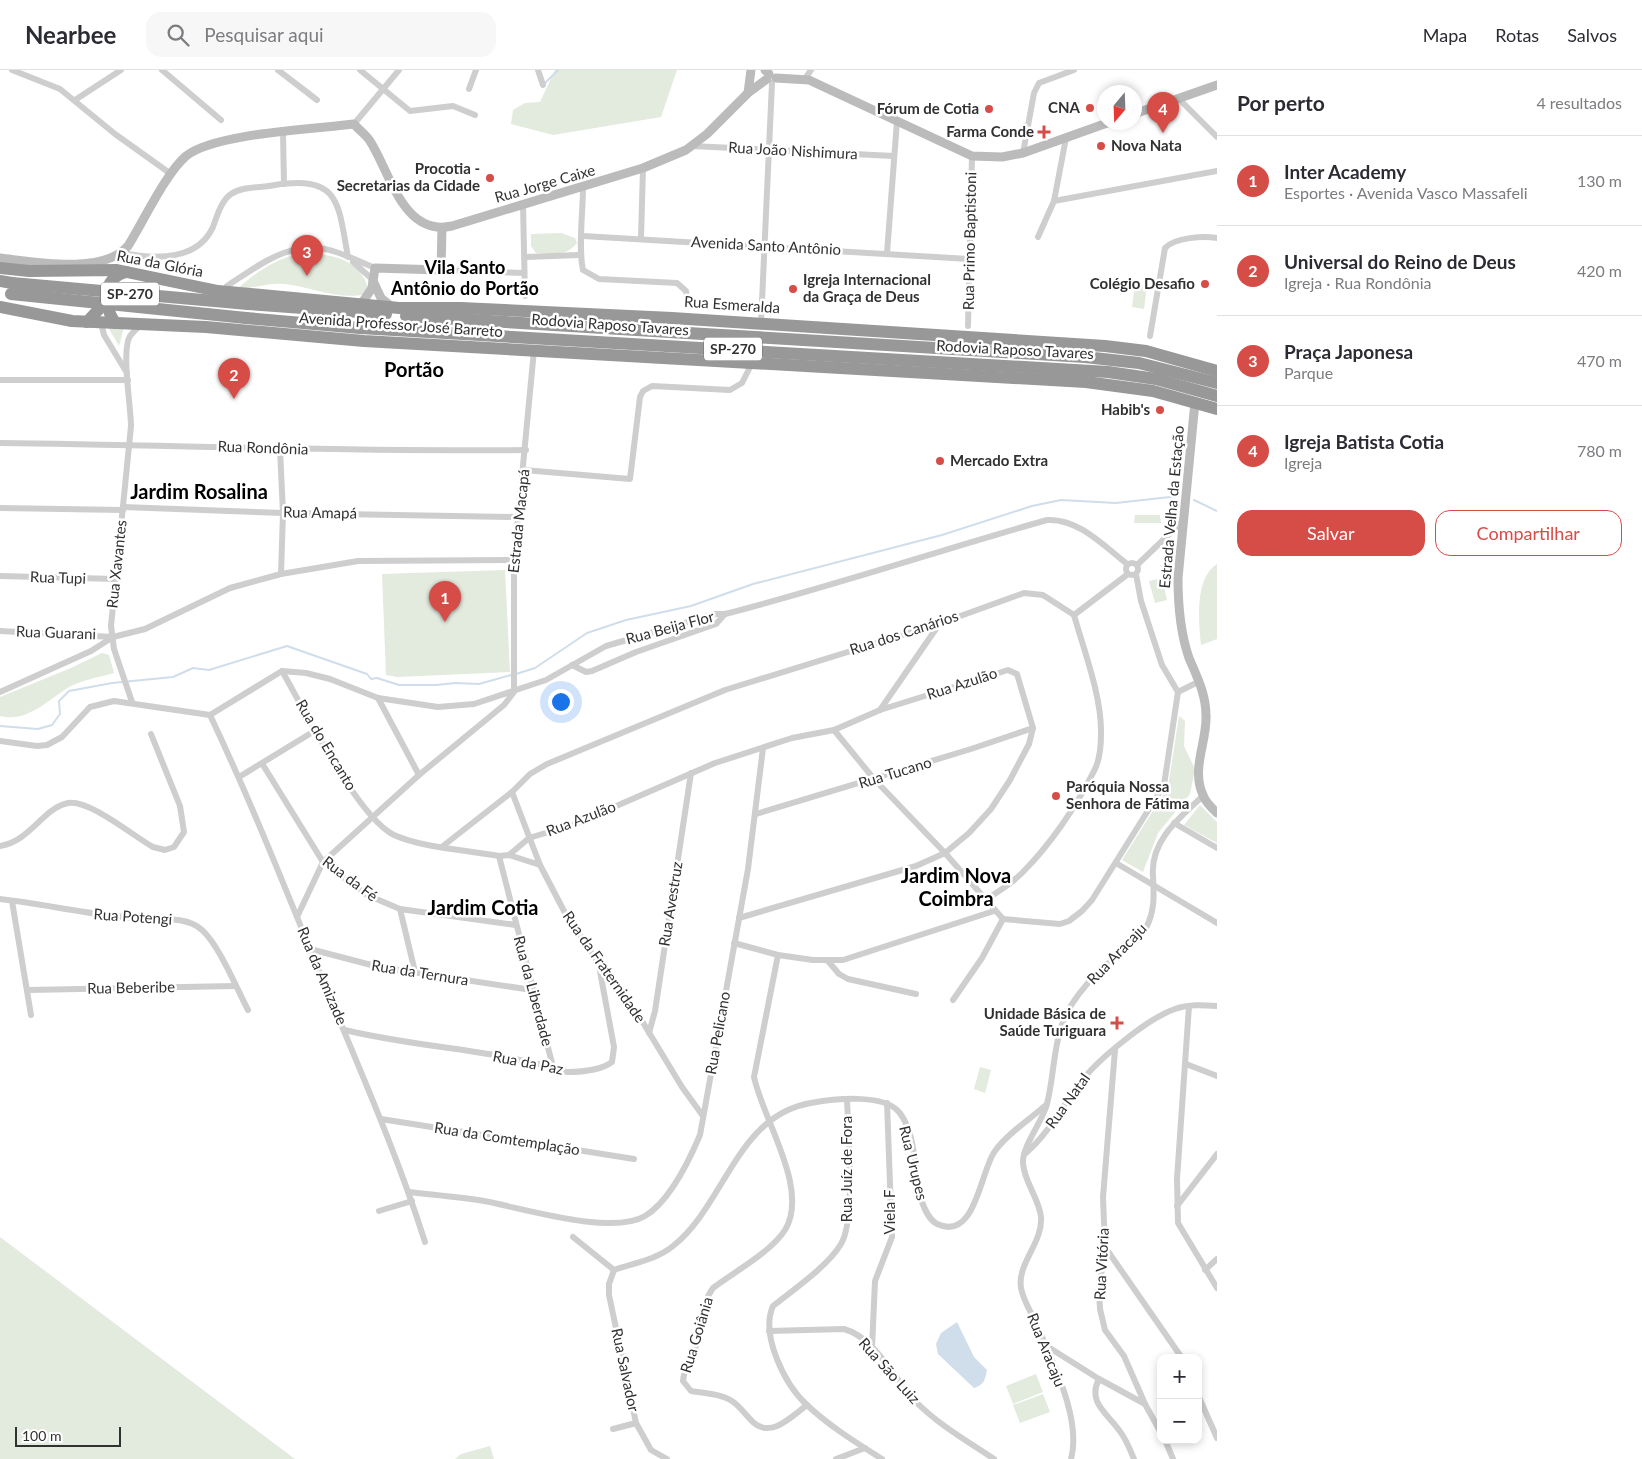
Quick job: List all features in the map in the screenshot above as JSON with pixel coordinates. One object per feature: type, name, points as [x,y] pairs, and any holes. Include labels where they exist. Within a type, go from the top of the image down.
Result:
[{"type":"highway","name":"Rua da Glória","points":[[0,268],[29,271],[96,270],[126,272],[222,289]]},
{"type":"highway","points":[[96,270],[101,284],[101,323]]},
{"type":"highway","points":[[115,323],[109,312],[109,284],[114,276],[126,272]]},
{"type":"highway","name":"Rodovia Raposo Tavares","points":[[6,288],[569,327],[1111,359],[1165,369],[1217,383]]},
{"type":"highway","name":"Rodovia Raposo Tavares","points":[[6,288],[246,318],[360,328],[1108,372],[1156,379],[1217,396]]},
{"type":"highway","name":"Avenida Professor José Barreto","points":[[222,289],[392,307]]},
{"type":"highway","name":"Avenida Professor José Barreto","points":[[0,307],[54,319],[101,323],[144,323],[364,341],[1094,383],[1128,386],[1195,402],[1217,410]]},
{"type":"highway","name":"Rua Esmeralda","points":[[392,307],[672,318],[1114,347],[1146,351],[1217,371]]},
{"type":"highway","points":[[87,322],[100,308]]},
{"type":"highway","points":[[672,318],[760,331],[800,340]]},
{"type":"highway","points":[[1195,402],[1217,405]]},
{"type":"main road","points":[[748,93],[751,70]]},
{"type":"main road","points":[[770,77],[804,80],[854,99],[897,122],[972,156],[1002,157],[1023,153],[1097,127]]},
{"type":"main road","name":"Rua Jorge Caixe","points":[[442,228],[584,188],[643,168],[692,146],[748,93],[770,77]]},
{"type":"main road","points":[[1142,111],[1217,85]]},
{"type":"main road","points":[[0,258],[60,264],[97,261],[122,253],[171,174],[185,157],[195,150],[211,144],[354,124],[370,140],[405,208],[423,222],[442,228],[441,270],[376,268],[372,279],[372,288],[362,303]]},
{"type":"main road","points":[[372,279],[381,298],[392,307]]},
{"type":"main road","name":"Estrada Velha da Estação","points":[[1195,402],[1183,521],[1178,603],[1189,657],[1200,681],[1206,716],[1198,775],[1203,796],[1217,813]]},
{"type":"street","points":[[12,70],[60,89],[76,100],[115,134],[171,174]]},
{"type":"street","points":[[76,100],[121,70]]},
{"type":"street","points":[[162,70],[221,120]]},
{"type":"street","points":[[278,70],[317,100]]},
{"type":"street","points":[[360,70],[410,111],[453,106],[475,115]]},
{"type":"street","points":[[354,124],[399,70]]},
{"type":"street","points":[[469,89],[476,70]]},
{"type":"street","points":[[539,70],[543,85]]},
{"type":"street","points":[[804,80],[811,70]]},
{"type":"street","points":[[1023,153],[1034,93],[1039,83],[1074,70]]},
{"type":"street","points":[[761,323],[769,150],[770,77]]},
{"type":"street","points":[[1178,98],[1217,137]]},
{"type":"street","points":[[887,253],[897,122]]},
{"type":"street","points":[[283,133],[284,184]]},
{"type":"street","points":[[1038,237],[1054,201],[1066,138]]},
{"type":"street","name":"Rua João Nishimura","points":[[692,146],[894,156]]},
{"type":"street","name":"Rua Primo Baptistoni","points":[[968,326],[972,156]]},
{"type":"street","points":[[641,238],[643,168]]},
{"type":"street","points":[[1054,201],[1217,171]]},
{"type":"street","points":[[122,253],[145,257],[165,257],[182,254],[210,234],[221,206],[229,196],[239,190],[284,184],[315,184],[332,195],[338,208],[348,258],[372,279]]},
{"type":"street","points":[[584,188],[580,255],[583,270],[590,276],[599,279],[677,283],[686,291],[688,303]]},
{"type":"street","points":[[524,204],[526,257],[524,296]]},
{"type":"street","name":"Avenida Santo Antônio","points":[[582,236],[641,238],[764,248],[887,253],[969,259]]},
{"type":"street","points":[[1150,336],[1165,248],[1168,244],[1188,239],[1217,238]]},
{"type":"street","points":[[222,289],[268,259],[297,248],[326,250],[376,268]]},
{"type":"street","points":[[526,257],[580,255]]},
{"type":"street","points":[[441,270],[524,272]]},
{"type":"street","name":"Rua Xavantes","points":[[101,323],[104,335],[128,376]]},
{"type":"street","name":"Rua Xavantes","points":[[132,702],[122,672],[111,626],[129,444],[131,404],[128,376],[130,337],[144,323]]},
{"type":"street","name":"Estrada Macapá","points":[[514,692],[516,669],[514,560],[517,516],[526,450],[534,350]]},
{"type":"street","points":[[524,470],[630,479],[640,397],[646,388],[720,391],[736,387],[746,378],[752,362]]},
{"type":"street","points":[[0,380],[128,376]]},
{"type":"street","name":"Rua Rondônia","points":[[0,443],[129,444],[386,452],[526,450]]},
{"type":"street","points":[[280,449],[283,513],[281,574]]},
{"type":"street","name":"Rua Amapá","points":[[0,508],[123,508],[283,513],[517,516]]},
{"type":"street","name":"Rua Beija Flor","points":[[297,917],[323,862],[419,776],[504,705],[514,692],[546,680],[600,649],[627,639],[715,614],[725,614],[803,594],[870,571],[1047,520],[1064,521],[1083,531],[1127,564]]},
{"type":"street","points":[[834,730],[874,779],[946,853],[994,911],[1003,919],[1048,925],[1070,921],[1092,900],[1164,785],[1178,692],[1168,679],[1162,665],[1141,601],[1136,574],[1138,565],[1183,521]]},
{"type":"street","points":[[0,692],[91,651],[113,636],[145,629],[230,588],[281,574],[358,561],[514,560]]},
{"type":"street","points":[[1128,574],[1126,571],[1127,564],[1133,562],[1138,565]]},
{"type":"street","points":[[985,900],[1015,879],[1037,855],[1067,816],[1094,770],[1099,756],[1101,733],[1099,709],[1074,615],[1128,574],[1136,574]]},
{"type":"street","name":"Rua Tupi","points":[[0,576],[116,580]]},
{"type":"street","name":"Rua dos Canários","points":[[443,846],[512,792],[530,774],[547,764],[666,712],[753,680],[941,622],[1024,593],[1043,595],[1074,615]]},
{"type":"street","points":[[572,665],[581,670],[592,671],[636,652],[716,624],[725,614]]},
{"type":"street","points":[[880,710],[941,622]]},
{"type":"street","name":"Rua Guarani","points":[[0,631],[113,636]]},
{"type":"street","name":"Rua Azulão","points":[[509,855],[529,838],[575,824],[691,773],[792,738],[834,730],[880,710],[1008,670],[1017,674],[1033,728]]},
{"type":"street","points":[[0,741],[37,746],[47,745],[62,737],[90,707],[114,701],[156,705],[210,714],[282,671],[294,671],[330,679],[378,698],[438,707],[454,706],[514,692]]},
{"type":"street","name":"Rua do Encanto","points":[[282,671],[353,793],[372,818]]},
{"type":"street","points":[[1178,692],[1200,681]]},
{"type":"street","points":[[378,698],[419,776]]},
{"type":"street","name":"Rua da Amizade","points":[[210,714],[239,777],[345,1030],[409,1192],[425,1242]]},
{"type":"street","points":[[739,918],[916,866],[946,853],[991,809],[1010,780],[1029,744],[1033,728]]},
{"type":"street","name":"Rua Tucano","points":[[756,814],[874,779],[1033,728]]},
{"type":"street","points":[[239,777],[263,765],[316,730]]},
{"type":"street","points":[[0,846],[16,841],[54,808],[68,803],[80,803],[153,847],[165,850],[174,847],[184,832],[180,806],[151,734]]},
{"type":"street","name":"Rua Pelicano","points":[[409,1192],[470,1199],[561,1218],[618,1223],[633,1221],[644,1217],[654,1210],[683,1171],[700,1135],[756,814],[763,748]]},
{"type":"street","name":"Rua da Fé","points":[[263,765],[323,862],[367,895],[400,909],[516,925]]},
{"type":"street","name":"Rua Avestruz","points":[[649,1034],[655,1011],[691,773]]},
{"type":"street","name":"Rua da Fraternidade","points":[[512,792],[540,865],[564,911],[598,964],[639,1016],[682,1087],[703,1116]]},
{"type":"street","name":"Rua Aracaju","points":[[1071,1459],[1075,1437],[1073,1419],[1022,1291],[1020,1280],[1038,1236],[1041,1218],[1038,1202],[1025,1174],[1023,1156],[1047,1105],[1056,1038],[1065,1015],[1078,995],[1099,971],[1145,930],[1152,916],[1153,875],[1158,848],[1174,823],[1203,796]]},
{"type":"street","points":[[372,818],[393,834],[409,840],[499,856],[509,855],[540,865]]},
{"type":"street","points":[[1174,823],[1217,848]]},
{"type":"street","name":"Rua da Liberdade","points":[[499,856],[553,1067]]},
{"type":"street","points":[[1116,863],[1217,923]]},
{"type":"street","name":"Rua Potengi","points":[[0,899],[105,916],[175,920],[191,924],[201,929],[210,939],[248,1010]]},
{"type":"street","points":[[12,901],[31,1015]]},
{"type":"street","points":[[400,909],[415,972]]},
{"type":"street","points":[[734,943],[778,955],[828,961],[861,955],[994,911]]},
{"type":"street","points":[[953,1000],[982,958],[1003,919]]},
{"type":"street","name":"Rua da Ternura","points":[[310,949],[379,967],[532,990]]},
{"type":"street","points":[[768,1121],[754,1077],[778,955]]},
{"type":"street","points":[[828,961],[839,974],[848,978],[916,994]]},
{"type":"street","name":"Rua da Paz","points":[[345,1030],[404,1043],[576,1072],[606,1066],[612,1062],[614,1047],[598,964]]},
{"type":"street","name":"Rua Beberibe","points":[[28,990],[235,986]]},
{"type":"street","points":[[1189,1006],[1182,1103],[1177,1206],[1178,1222],[1217,1288]]},
{"type":"street","name":"Rua Natal","points":[[1023,1156],[1043,1136],[1094,1065],[1153,1021],[1174,1009],[1189,1006],[1217,1006]]},
{"type":"street","points":[[639,1016],[644,1018],[655,1011]]},
{"type":"street","name":"Rua Vitória","points":[[1115,1050],[1103,1197],[1105,1247],[1098,1290],[1100,1309],[1106,1330],[1124,1356],[1145,1404],[1157,1426]]},
{"type":"street","points":[[1186,1064],[1217,1076]]},
{"type":"street","name":"Rua Juíz de Fora","points":[[846,1100],[849,1156],[848,1227],[841,1244],[830,1258],[773,1306],[769,1314],[769,1331],[776,1357],[807,1405],[882,1459]]},
{"type":"street","points":[[573,1237],[614,1270],[658,1256],[674,1246],[701,1215],[751,1140],[768,1121],[792,1108],[810,1103],[877,1100],[887,1103]]},
{"type":"street","name":"Rua Urupes","points":[[887,1103],[899,1112],[907,1127],[914,1154],[919,1189],[928,1216],[935,1223],[946,1227],[957,1226],[966,1219],[973,1209],[986,1167],[996,1148],[1047,1105]]},
{"type":"street","name":"Viela F","points":[[872,1348],[875,1281],[892,1237],[887,1103]]},
{"type":"street","name":"Rua da Comtemplação","points":[[381,1119],[634,1160]]},
{"type":"street","name":"Rua Goiânia","points":[[768,1121],[788,1172],[793,1200],[791,1216],[784,1231],[774,1243],[713,1288],[707,1296],[699,1336],[683,1381],[691,1391],[723,1396],[733,1402],[761,1428],[777,1427],[807,1405]]},
{"type":"street","points":[[1177,1206],[1217,1154]]},
{"type":"street","points":[[379,1211],[412,1201]]},
{"type":"street","points":[[1105,1247],[1179,1354]]},
{"type":"street","points":[[1205,1270],[1217,1260]]},
{"type":"street","name":"Rua Salvador","points":[[614,1270],[609,1284],[610,1295],[636,1423],[652,1450],[667,1459]]},
{"type":"street","name":"Rua São Luiz","points":[[769,1331],[844,1329],[854,1332],[872,1348],[917,1402],[936,1420],[994,1459]]},
{"type":"street","points":[[1045,1345],[1099,1379],[1145,1404]]},
{"type":"street","points":[[1099,1379],[1094,1388],[1094,1396],[1100,1408],[1119,1430],[1134,1459]]},
{"type":"street","points":[[1200,1399],[1217,1438]]},
{"type":"street","points":[[613,1429],[636,1423]]},
{"type":"street","points":[[1167,1444],[1173,1459]]},
{"type":"street","points":[[836,1459],[866,1448]]},
{"type":"shaded area","points":[[555,70],[677,70],[661,117],[553,135],[511,124],[513,110],[525,103],[540,102]]},
{"type":"shaded area","points":[[561,233],[575,238],[577,243],[568,251],[558,254],[536,253],[531,246],[531,234]]},
{"type":"shaded area","points":[[297,254],[319,254],[349,263],[364,277],[368,288],[365,294],[346,296],[293,285],[278,284],[237,289],[265,268]]},
{"type":"shaded area","points":[[1135,284],[1147,286],[1144,309],[1132,307]]},
{"type":"shaded area","points":[[108,327],[124,327],[119,346]]},
{"type":"shaded area","points":[[1135,515],[1160,515],[1161,523],[1134,523]]},
{"type":"shaded area","points":[[1217,564],[1217,639],[1201,645],[1199,613],[1201,590],[1210,571]]},
{"type":"shaded area","points":[[505,570],[510,672],[397,677],[386,675],[382,574]]},
{"type":"shaded area","points":[[1162,578],[1167,600],[1155,603],[1149,581]]},
{"type":"shaded area","points":[[102,653],[109,655],[114,673],[69,687],[28,713],[10,717],[0,716],[0,697]]},
{"type":"shaded area","points":[[1179,716],[1185,721],[1184,746],[1195,769],[1190,794],[1158,833],[1143,872],[1122,860],[1168,787]]},
{"type":"shaded area","points":[[1200,805],[1217,822],[1217,843],[1184,825]]},
{"type":"shaded area","points":[[980,1067],[991,1070],[985,1093],[974,1089]]},
{"type":"shaded area","points":[[0,1237],[295,1459],[0,1459]]},
{"type":"shaded area","points":[[1036,1374],[1043,1392],[1013,1404],[1006,1386]]},
{"type":"shaded area","points":[[1043,1394],[1050,1412],[1020,1423],[1013,1405]]},
{"type":"shaded area","points":[[490,1446],[494,1459],[455,1459],[461,1454]]},
{"type":"water","points":[[957,1322],[974,1357],[987,1370],[984,1382],[974,1388],[938,1354],[936,1344],[941,1333]]},
{"type":"waterway","points":[[545,83],[558,70]]},
{"type":"waterway","points":[[516,674],[535,668],[587,633],[626,620],[691,606],[753,584],[942,535],[1032,506],[1061,500],[1116,503],[1179,496]]},
{"type":"waterway","points":[[1194,500],[1217,511]]},
{"type":"waterway","points":[[0,726],[38,729],[52,725],[60,714],[59,701],[69,691],[112,683],[173,677],[193,668],[209,670],[287,646],[367,674],[371,679],[377,678],[399,685],[479,684],[511,675]]},
{"type":"place","name":"CNA","points":[[1090,108]]},
{"type":"place","name":"Fórum de Cotia","points":[[989,109]]},
{"type":"place","name":"Farma Conde","points":[[1044,132]]},
{"type":"place","name":"Igreja Batista Cotia","points":[[1163,133]]},
{"type":"place","name":"Nova Nata","points":[[1101,146]]},
{"type":"place","name":"Procotia - Secretarias da Cidade","points":[[490,178]]},
{"type":"place","name":"Praça Japonesa","points":[[307,276]]},
{"type":"place","name":"Colégio Desafio","points":[[1205,284]]},
{"type":"place","name":"Igreja Internacional da Graça de Deus","points":[[793,289]]},
{"type":"place","name":"Universal do Reino de Deus","points":[[234,399]]},
{"type":"place","name":"Habib's","points":[[1160,410]]},
{"type":"place","name":"Mercado Extra","points":[[940,461]]},
{"type":"place","name":"Inter Academy","points":[[445,622]]},
{"type":"place","name":"Paróquia Nossa Senhora de Fátima","points":[[1056,796]]},
{"type":"place","name":"Unidade Básica de Saúde Turiguara","points":[[1117,1023]]},
{"type":"district","name":"Vila Santo Antônio do Portão","points":[[465,278]]},
{"type":"district","name":"Portão","points":[[414,370]]},
{"type":"district","name":"Jardim Rosalina","points":[[199,492]]},
{"type":"district","name":"Jardim Nova Coimbra","points":[[956,888]]},
{"type":"district","name":"Jardim Cotia","points":[[483,908]]}]
